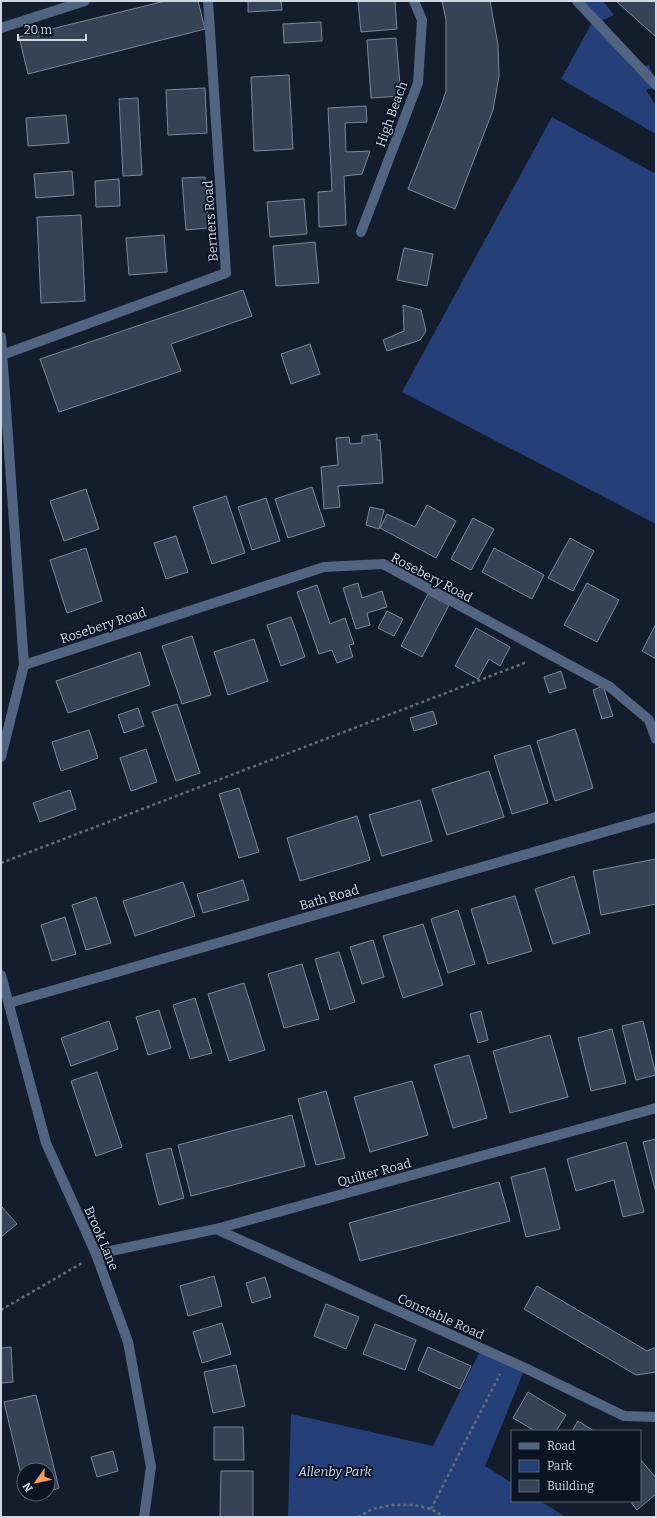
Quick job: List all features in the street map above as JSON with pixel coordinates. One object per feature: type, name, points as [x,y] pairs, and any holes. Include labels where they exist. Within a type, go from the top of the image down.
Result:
[{"type":"street","points":[[1,28],[85,1]]},
{"type":"street","name":"Berners Road","points":[[2,355],[226,273],[208,1]]},
{"type":"street","name":"High Beach","points":[[361,232],[418,83],[422,20],[414,1]]},
{"type":"street","points":[[577,1],[656,85]]},
{"type":"street","points":[[1,336],[24,665],[1,757]]},
{"type":"street","name":"Rosebery Road","points":[[24,665],[324,566],[383,564],[610,687],[649,720],[656,738]]},
{"type":"street","name":"Bath Road","points":[[9,1003],[656,817]]},
{"type":"street","name":"Brook Lane","points":[[1,975],[46,1143],[96,1254],[128,1342],[151,1466],[144,1517]]},
{"type":"street","name":"Quilter Road","points":[[96,1254],[216,1229],[656,1108]]},
{"type":"street","name":"Constable Road","points":[[216,1229],[525,1368],[624,1416],[656,1416]]},
{"type":"path","points":[[1,863],[548,654]]},
{"type":"path","points":[[1,1310],[96,1254]]},
{"type":"path","points":[[431,1509],[507,1361]]},
{"type":"path","points":[[358,1517],[372,1509],[392,1505],[415,1505],[431,1509],[446,1517]]},
{"type":"green space","points":[[571,1],[603,1],[614,15],[603,20],[634,70],[649,65],[656,83],[656,87],[646,90],[656,106],[656,134],[561,79],[593,21]]},
{"type":"green space","points":[[552,117],[656,174],[656,524],[402,392]]},
{"type":"green space","name":"Allenby Park","points":[[481,1349],[525,1368],[485,1466],[511,1482],[511,1502],[542,1502],[566,1517],[288,1517],[291,1414],[433,1446]]},
{"type":"building","points":[[165,1],[198,1],[205,29],[28,74],[19,37]]},
{"type":"building","points":[[248,1],[281,1],[282,10],[248,12]]},
{"type":"building","points":[[358,1],[395,1],[397,29],[361,32]]},
{"type":"building","points":[[442,1],[490,1],[498,45],[499,76],[493,110],[455,209],[408,189],[446,91],[446,20]]},
{"type":"building","points":[[616,1],[656,1],[656,37]]},
{"type":"building","points":[[321,22],[322,41],[284,43],[283,24]]},
{"type":"building","points":[[396,38],[401,96],[371,98],[367,40]]},
{"type":"building","points":[[289,75],[293,149],[254,151],[251,77]]},
{"type":"building","points":[[205,88],[207,133],[168,135],[166,90]]},
{"type":"building","points":[[138,98],[142,175],[123,176],[119,99]]},
{"type":"building","points":[[366,106],[367,122],[345,123],[346,152],[370,151],[362,174],[344,176],[346,225],[319,227],[318,192],[332,191],[328,108]]},
{"type":"building","points":[[66,115],[69,143],[28,146],[26,118]]},
{"type":"building","points":[[72,171],[74,195],[36,198],[34,174]]},
{"type":"building","points":[[205,177],[208,228],[186,230],[182,178]]},
{"type":"building","points":[[119,179],[120,206],[96,207],[95,181]]},
{"type":"building","points":[[304,199],[307,234],[270,237],[267,202]]},
{"type":"building","points":[[81,215],[85,301],[41,303],[37,217]]},
{"type":"building","points":[[164,235],[167,272],[129,275],[126,238]]},
{"type":"building","points":[[315,242],[319,283],[276,286],[273,246]]},
{"type":"building","points":[[404,248],[433,254],[427,286],[397,280]]},
{"type":"building","points":[[243,290],[252,316],[171,344],[181,371],[59,412],[40,359]]},
{"type":"building","points":[[403,305],[421,310],[426,331],[420,340],[387,351],[383,340],[404,331]]},
{"type":"building","points":[[310,344],[320,374],[291,384],[281,354]]},
{"type":"building","points":[[377,434],[377,440],[380,440],[383,483],[338,486],[340,507],[324,509],[321,467],[338,465],[336,438],[349,437],[350,444],[362,443],[362,436]]},
{"type":"building","points":[[312,487],[325,526],[288,538],[275,499]]},
{"type":"building","points":[[86,489],[99,529],[64,541],[50,501]]},
{"type":"building","points":[[226,496],[245,553],[212,564],[193,507]]},
{"type":"building","points":[[266,498],[280,541],[252,550],[238,507]]},
{"type":"building","points":[[427,505],[456,521],[436,558],[380,528],[387,514],[415,527]]},
{"type":"building","points":[[370,507],[384,510],[379,529],[366,525]]},
{"type":"building","points":[[473,518],[494,529],[471,570],[451,559]]},
{"type":"building","points":[[176,536],[188,572],[166,579],[154,543]]},
{"type":"building","points":[[570,538],[594,551],[573,591],[548,578]]},
{"type":"building","points":[[86,548],[102,601],[67,613],[50,560]]},
{"type":"building","points":[[494,548],[544,575],[532,599],[482,572]]},
{"type":"building","points":[[358,583],[362,598],[382,591],[387,607],[367,613],[370,625],[356,629],[343,588]]},
{"type":"building","points":[[587,583],[619,600],[597,642],[564,625]]},
{"type":"building","points":[[317,585],[330,624],[345,618],[354,644],[349,645],[353,657],[337,663],[332,650],[319,654],[297,592]]},
{"type":"building","points":[[428,594],[449,605],[422,657],[401,646]]},
{"type":"building","points":[[387,611],[403,619],[394,636],[378,628]]},
{"type":"building","points":[[291,617],[305,657],[281,666],[267,625]]},
{"type":"building","points":[[656,624],[656,659],[642,651]]},
{"type":"building","points":[[476,628],[510,647],[500,666],[489,659],[478,679],[455,666]]},
{"type":"building","points":[[192,636],[211,695],[182,704],[162,646]]},
{"type":"building","points":[[254,639],[268,681],[228,695],[214,652]]},
{"type":"building","points":[[140,652],[150,685],[68,713],[56,681]]},
{"type":"building","points":[[561,671],[566,688],[549,693],[544,677]]},
{"type":"building","points":[[603,686],[613,716],[602,719],[593,690]]},
{"type":"building","points":[[177,704],[200,773],[176,781],[152,712]]},
{"type":"building","points":[[138,708],[144,726],[124,733],[118,715]]},
{"type":"building","points":[[433,711],[437,724],[414,731],[410,718]]},
{"type":"building","points":[[575,729],[593,788],[555,801],[537,741]]},
{"type":"building","points":[[89,730],[98,758],[61,771],[52,742]]},
{"type":"building","points":[[530,745],[548,803],[512,814],[494,756]]},
{"type":"building","points":[[146,749],[157,782],[131,791],[120,758]]},
{"type":"building","points":[[489,771],[504,817],[447,835],[432,789]]},
{"type":"building","points":[[239,788],[259,852],[239,858],[219,794]]},
{"type":"building","points":[[70,790],[76,809],[40,822],[33,803]]},
{"type":"building","points":[[420,800],[432,841],[382,856],[369,815]]},
{"type":"building","points":[[357,816],[370,860],[300,881],[287,838]]},
{"type":"building","points":[[656,859],[656,904],[601,915],[593,871]]},
{"type":"building","points":[[574,876],[590,933],[553,944],[535,889]]},
{"type":"building","points":[[243,880],[249,900],[203,913],[197,894]]},
{"type":"building","points":[[183,882],[195,916],[135,936],[123,901]]},
{"type":"building","points":[[515,896],[532,951],[488,964],[471,909]]},
{"type":"building","points":[[96,897],[111,943],[86,950],[72,905]]},
{"type":"building","points":[[458,910],[475,964],[448,973],[431,919]]},
{"type":"building","points":[[65,917],[76,954],[52,961],[41,925]]},
{"type":"building","points":[[423,924],[443,985],[403,998],[383,936]]},
{"type":"building","points":[[373,940],[384,977],[362,984],[350,947]]},
{"type":"building","points":[[339,952],[355,1002],[330,1010],[315,959]]},
{"type":"building","points":[[302,964],[319,1019],[284,1028],[268,974]]},
{"type":"building","points":[[244,983],[265,1050],[229,1061],[208,994]]},
{"type":"building","points":[[195,998],[212,1053],[190,1059],[173,1005]]},
{"type":"building","points":[[159,1010],[171,1048],[148,1055],[136,1017]]},
{"type":"building","points":[[481,1011],[488,1040],[478,1043],[470,1014]]},
{"type":"building","points":[[109,1021],[118,1049],[71,1066],[61,1038]]},
{"type":"building","points":[[643,1021],[656,1075],[636,1080],[622,1026]]},
{"type":"building","points":[[612,1029],[626,1083],[591,1091],[578,1038]]},
{"type":"building","points":[[550,1035],[568,1097],[510,1113],[493,1051]]},
{"type":"building","points":[[469,1055],[487,1118],[453,1128],[434,1065]]},
{"type":"building","points":[[97,1072],[122,1147],[96,1156],[71,1081]]},
{"type":"building","points":[[412,1081],[428,1135],[370,1152],[354,1097]]},
{"type":"building","points":[[326,1091],[345,1158],[316,1165],[298,1099]]},
{"type":"building","points":[[292,1115],[305,1166],[191,1196],[178,1145]]},
{"type":"building","points":[[656,1139],[656,1193],[643,1142]]},
{"type":"building","points":[[626,1142],[644,1212],[623,1217],[614,1180],[576,1191],[567,1159]]},
{"type":"building","points":[[171,1148],[184,1198],[159,1205],[146,1154]]},
{"type":"building","points":[[545,1168],[560,1229],[526,1237],[511,1177]]},
{"type":"building","points":[[499,1182],[510,1221],[360,1261],[349,1223]]},
{"type":"building","points":[[1,1206],[17,1224],[1,1237]]},
{"type":"building","points":[[214,1276],[222,1306],[188,1316],[180,1286]]},
{"type":"building","points":[[265,1277],[271,1297],[252,1303],[246,1283]]},
{"type":"building","points":[[537,1286],[647,1351],[656,1347],[656,1372],[636,1375],[524,1309]]},
{"type":"building","points":[[326,1304],[359,1317],[346,1349],[314,1336]]},
{"type":"building","points":[[222,1323],[231,1354],[202,1363],[193,1332]]},
{"type":"building","points":[[375,1324],[416,1340],[405,1370],[363,1354]]},
{"type":"building","points":[[11,1347],[13,1382],[1,1383],[1,1348]]},
{"type":"building","points":[[428,1347],[471,1366],[460,1389],[418,1370]]},
{"type":"building","points":[[236,1365],[245,1406],[213,1413],[204,1372]]},
{"type":"building","points":[[528,1392],[566,1415],[557,1430],[533,1430],[513,1418]]},
{"type":"building","points":[[36,1395],[53,1462],[18,1462],[4,1402]]},
{"type":"building","points":[[578,1421],[592,1430],[573,1430]]},
{"type":"building","points":[[214,1427],[243,1427],[244,1460],[214,1460]]},
{"type":"building","points":[[113,1451],[118,1471],[97,1477],[91,1457]]},
{"type":"building","points":[[641,1460],[656,1478],[656,1494],[637,1510],[631,1502],[641,1502]]},
{"type":"building","points":[[221,1471],[253,1471],[253,1517],[220,1517]]},
{"type":"building","points":[[56,1476],[59,1488],[56,1489]]}]
